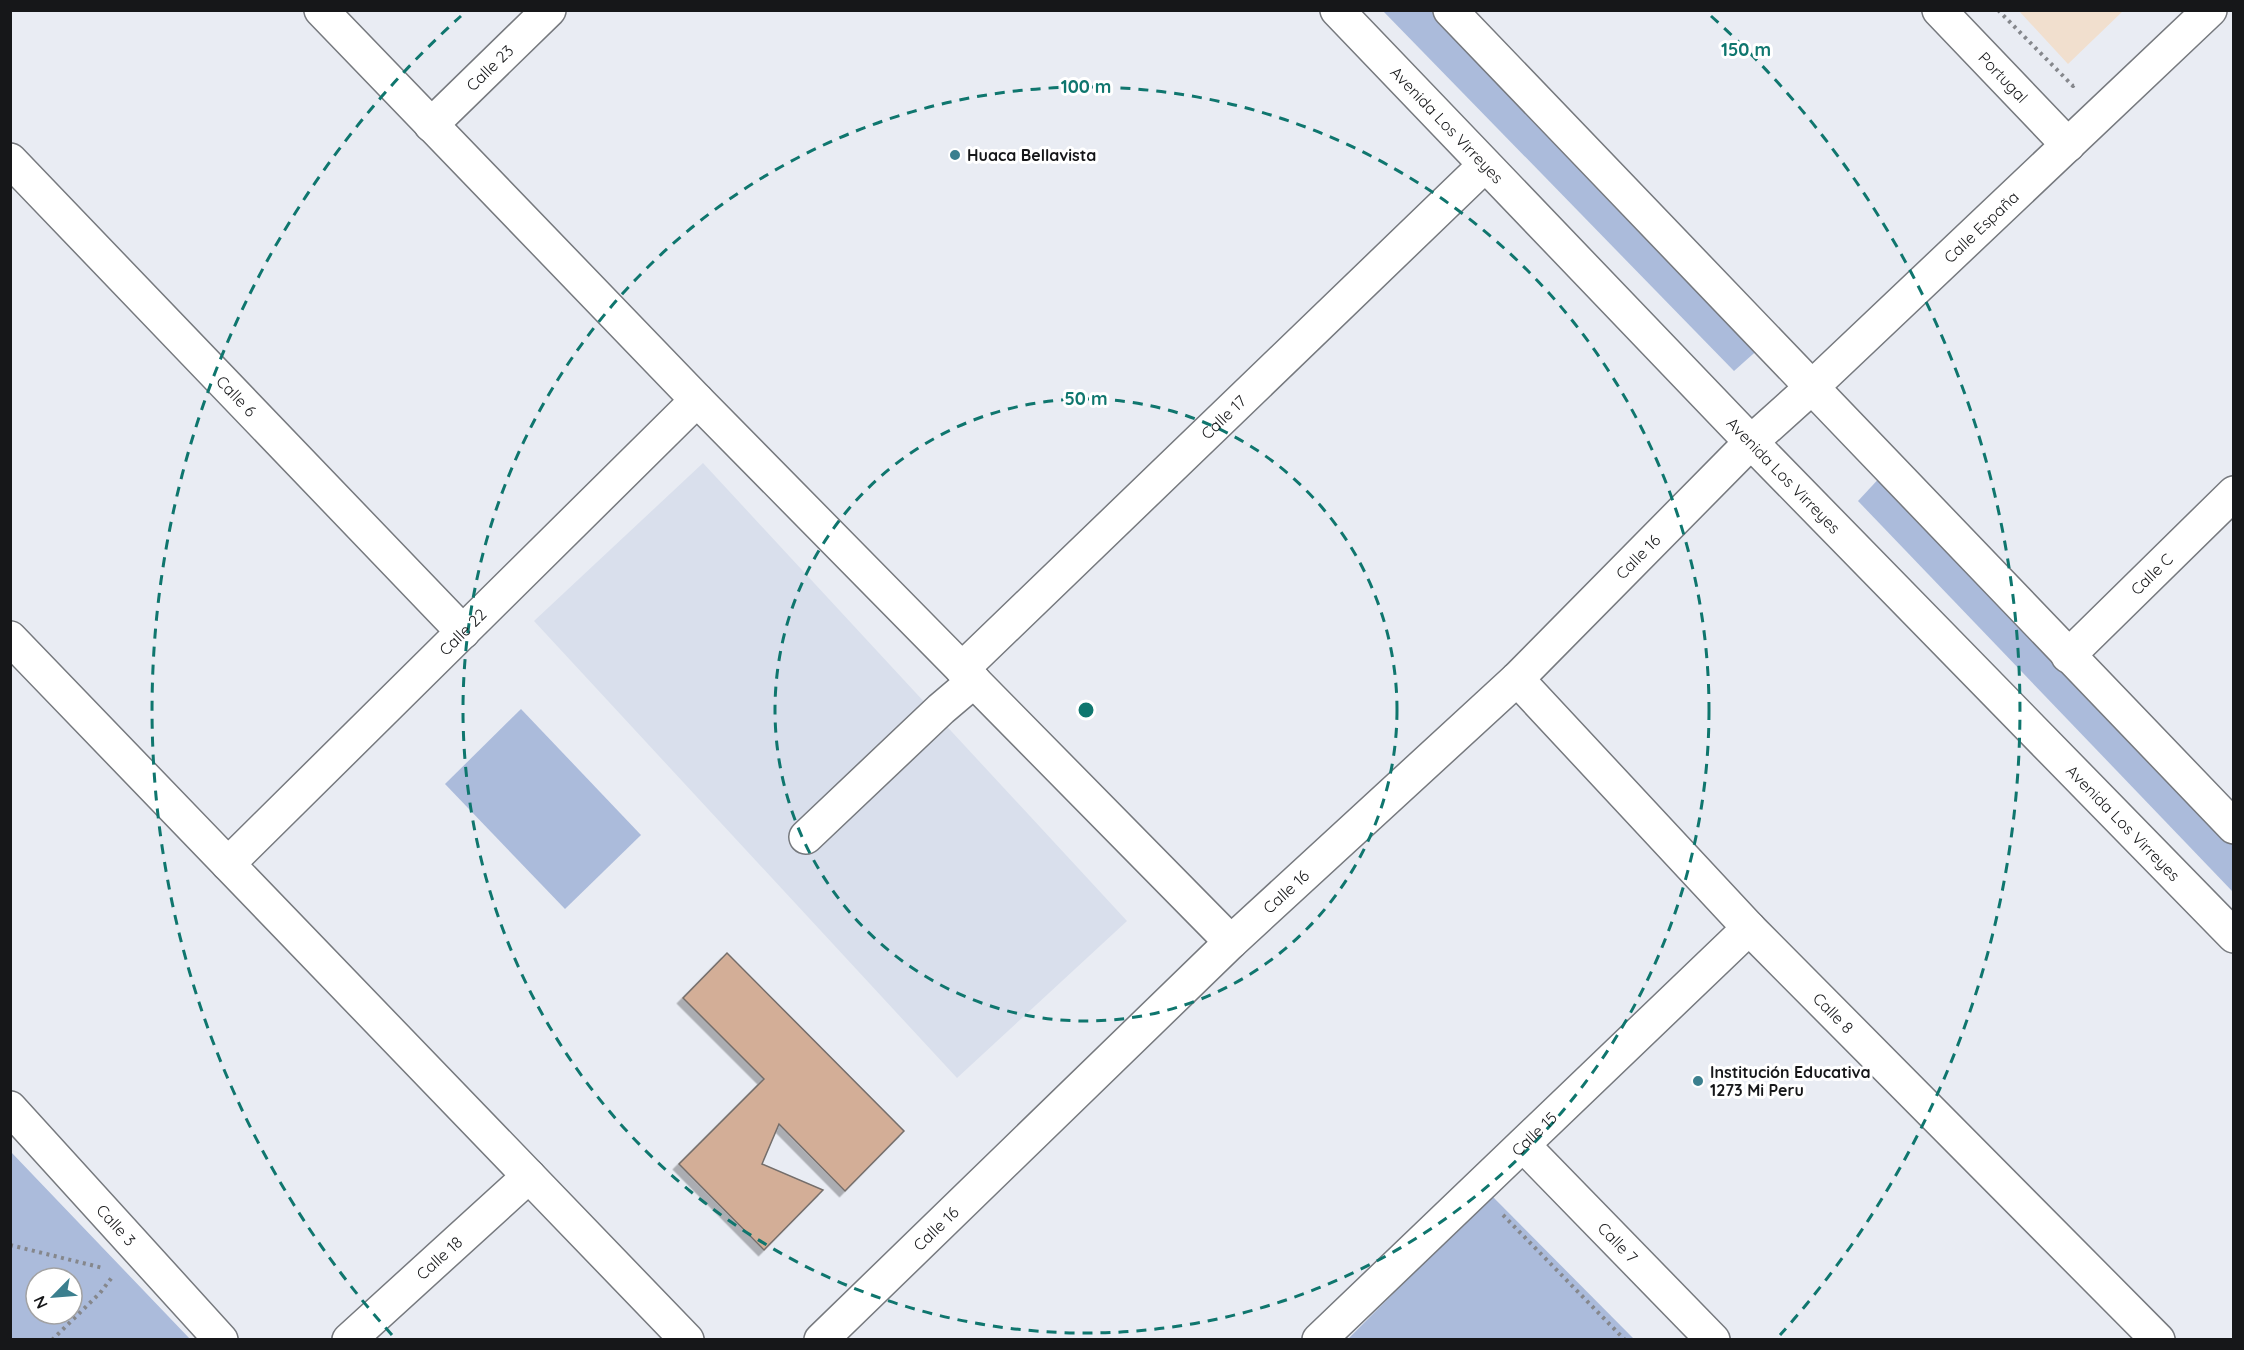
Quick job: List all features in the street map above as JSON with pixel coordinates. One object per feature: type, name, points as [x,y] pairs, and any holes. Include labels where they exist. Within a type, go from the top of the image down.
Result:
[{"type":"street","points":[[321,10],[698,400],[1231,942]]},
{"type":"street","name":"Calle 23","points":[[432,125],[549,10]]},
{"type":"street","name":"Avenida Los Virreyes","points":[[1337,10],[1751,442],[2234,936]]},
{"type":"street","points":[[1450,10],[2234,827]]},
{"type":"street","name":"Portugal","points":[[1939,10],[2068,145]]},
{"type":"street","name":"Calle España","points":[[1751,442],[2210,10]]},
{"type":"street","name":"Calle 6","points":[[10,160],[463,632]]},
{"type":"street","name":"Calle 17","points":[[806,837],[941,709],[968,675],[1485,165]]},
{"type":"street","name":"Calle 22","points":[[228,864],[698,400]]},
{"type":"street","name":"Calle 16","points":[[821,1340],[1231,942],[1517,679],[1751,442]]},
{"type":"street","name":"Calle C","points":[[2068,656],[2234,493]]},
{"type":"street","points":[[10,638],[687,1340]]},
{"type":"street","name":"Calle 8","points":[[1517,679],[1749,928],[2158,1340]]},
{"type":"street","name":"Calle 15","points":[[1319,1340],[1749,928]]},
{"type":"street","name":"Calle 3","points":[[10,1108],[221,1340]]},
{"type":"street","name":"Calle 7","points":[[1523,1144],[1713,1340]]},
{"type":"street","name":"Calle 18","points":[[349,1340],[529,1176]]},
{"type":"path","points":[[1998,10],[2073,86]]},
{"type":"path","points":[[1502,1214],[1624,1340]]},
{"type":"path","points":[[10,1245],[106,1268]]},
{"type":"path","points":[[52,1340],[100,1293],[116,1271]]},
{"type":"shaded area","points":[[1383,11],[1431,11],[1762,346],[1734,371]]},
{"type":"shaded area","points":[[2019,11],[2123,11],[2068,64]]},
{"type":"shaded area","points":[[703,463],[1127,921],[957,1078],[534,621]]},
{"type":"shaded area","points":[[1884,473],[2233,835],[2233,892],[1858,501]]},
{"type":"shaded area","points":[[521,709],[641,835],[565,909],[445,784]]},
{"type":"shaded area","points":[[11,1152],[190,1339],[11,1339]]},
{"type":"shaded area","points":[[1491,1195],[1634,1339],[1347,1340]]},
{"type":"building","points":[[727,953],[904,1131],[845,1191],[779,1124],[762,1164],[823,1190],[764,1250],[679,1164],[764,1079],[683,998]]},
{"type":"place","name":"Huaca Bellavista","points":[[955,155]]},
{"type":"place","name":"Institución Educativa 1273 Mi Peru","points":[[1698,1081]]}]
